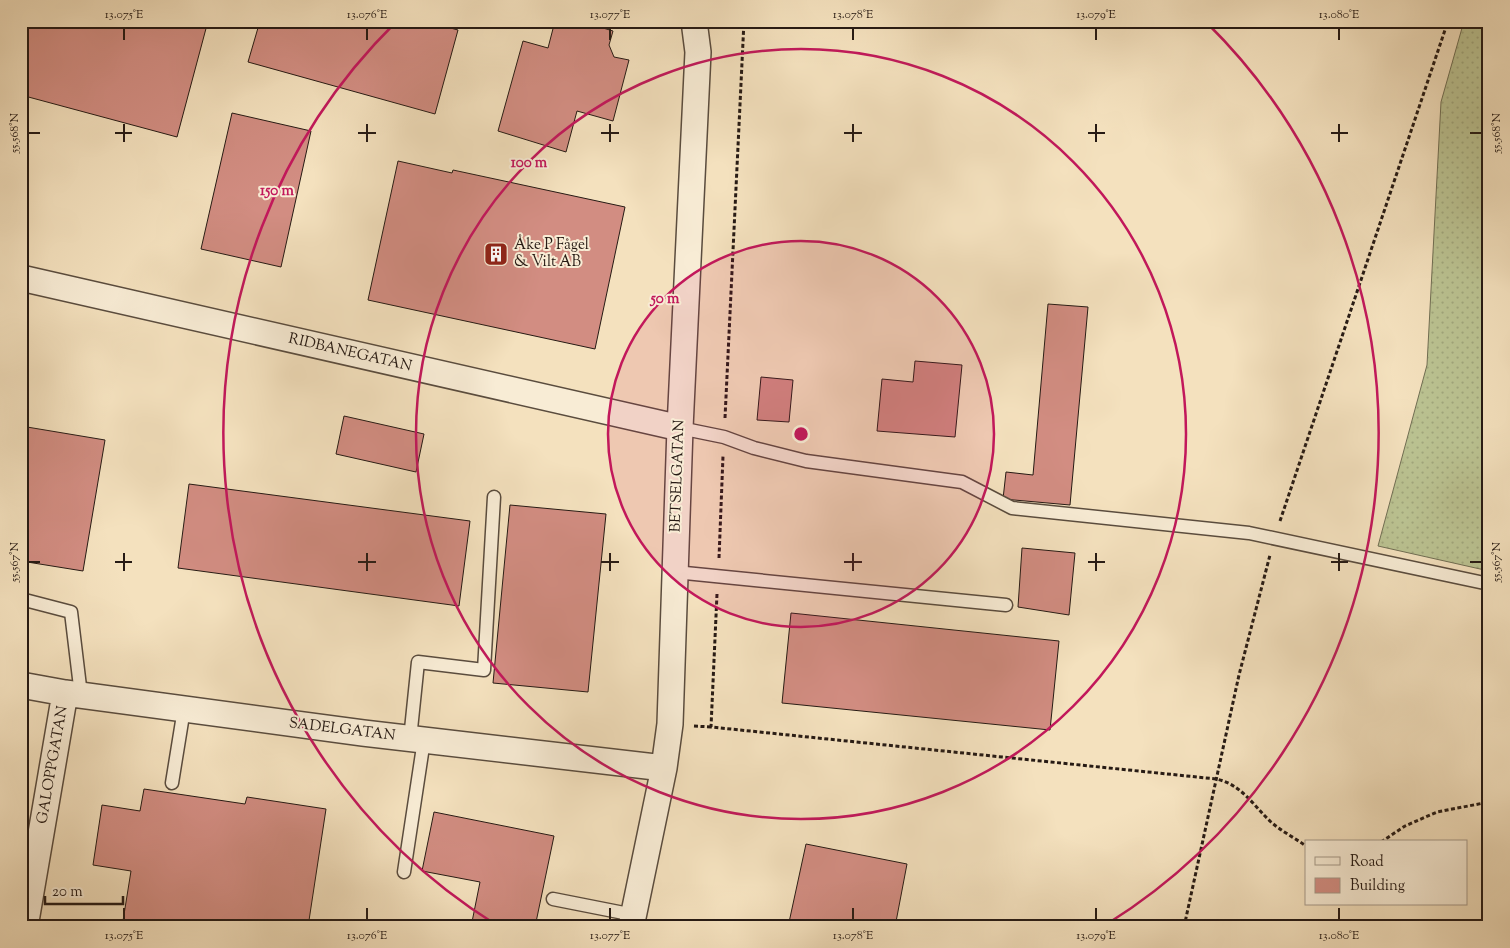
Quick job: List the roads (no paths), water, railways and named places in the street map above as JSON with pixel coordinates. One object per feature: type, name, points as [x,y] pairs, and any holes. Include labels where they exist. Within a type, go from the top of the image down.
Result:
[{"type":"street","name":"BETSELGATAN","points":[[633,921],[664,768],[670,724],[680,428],[698,52],[694,21]]},
{"type":"street","name":"RIDBANEGATAN","points":[[21,278],[680,428]]},
{"type":"street","name":"SADELGATAN","points":[[21,684],[73,694],[184,709],[664,768]]},
{"type":"street","name":"GALOPPGATAN","points":[[25,927],[73,694]]},
{"type":"lane","points":[[680,428],[724,437],[754,448],[806,461],[962,482],[1012,508],[1249,533],[1489,584]]},
{"type":"lane","points":[[404,872],[417,739],[418,662],[484,670],[494,497]]},
{"type":"lane","points":[[675,572],[1006,605]]},
{"type":"lane","points":[[21,599],[71,612],[73,694]]},
{"type":"lane","points":[[172,783],[184,709]]},
{"type":"lane","points":[[553,899],[633,921]]},
{"type":"place","name":"Åke P Fågel & Vilt AB","points":[[496,254]]}]
